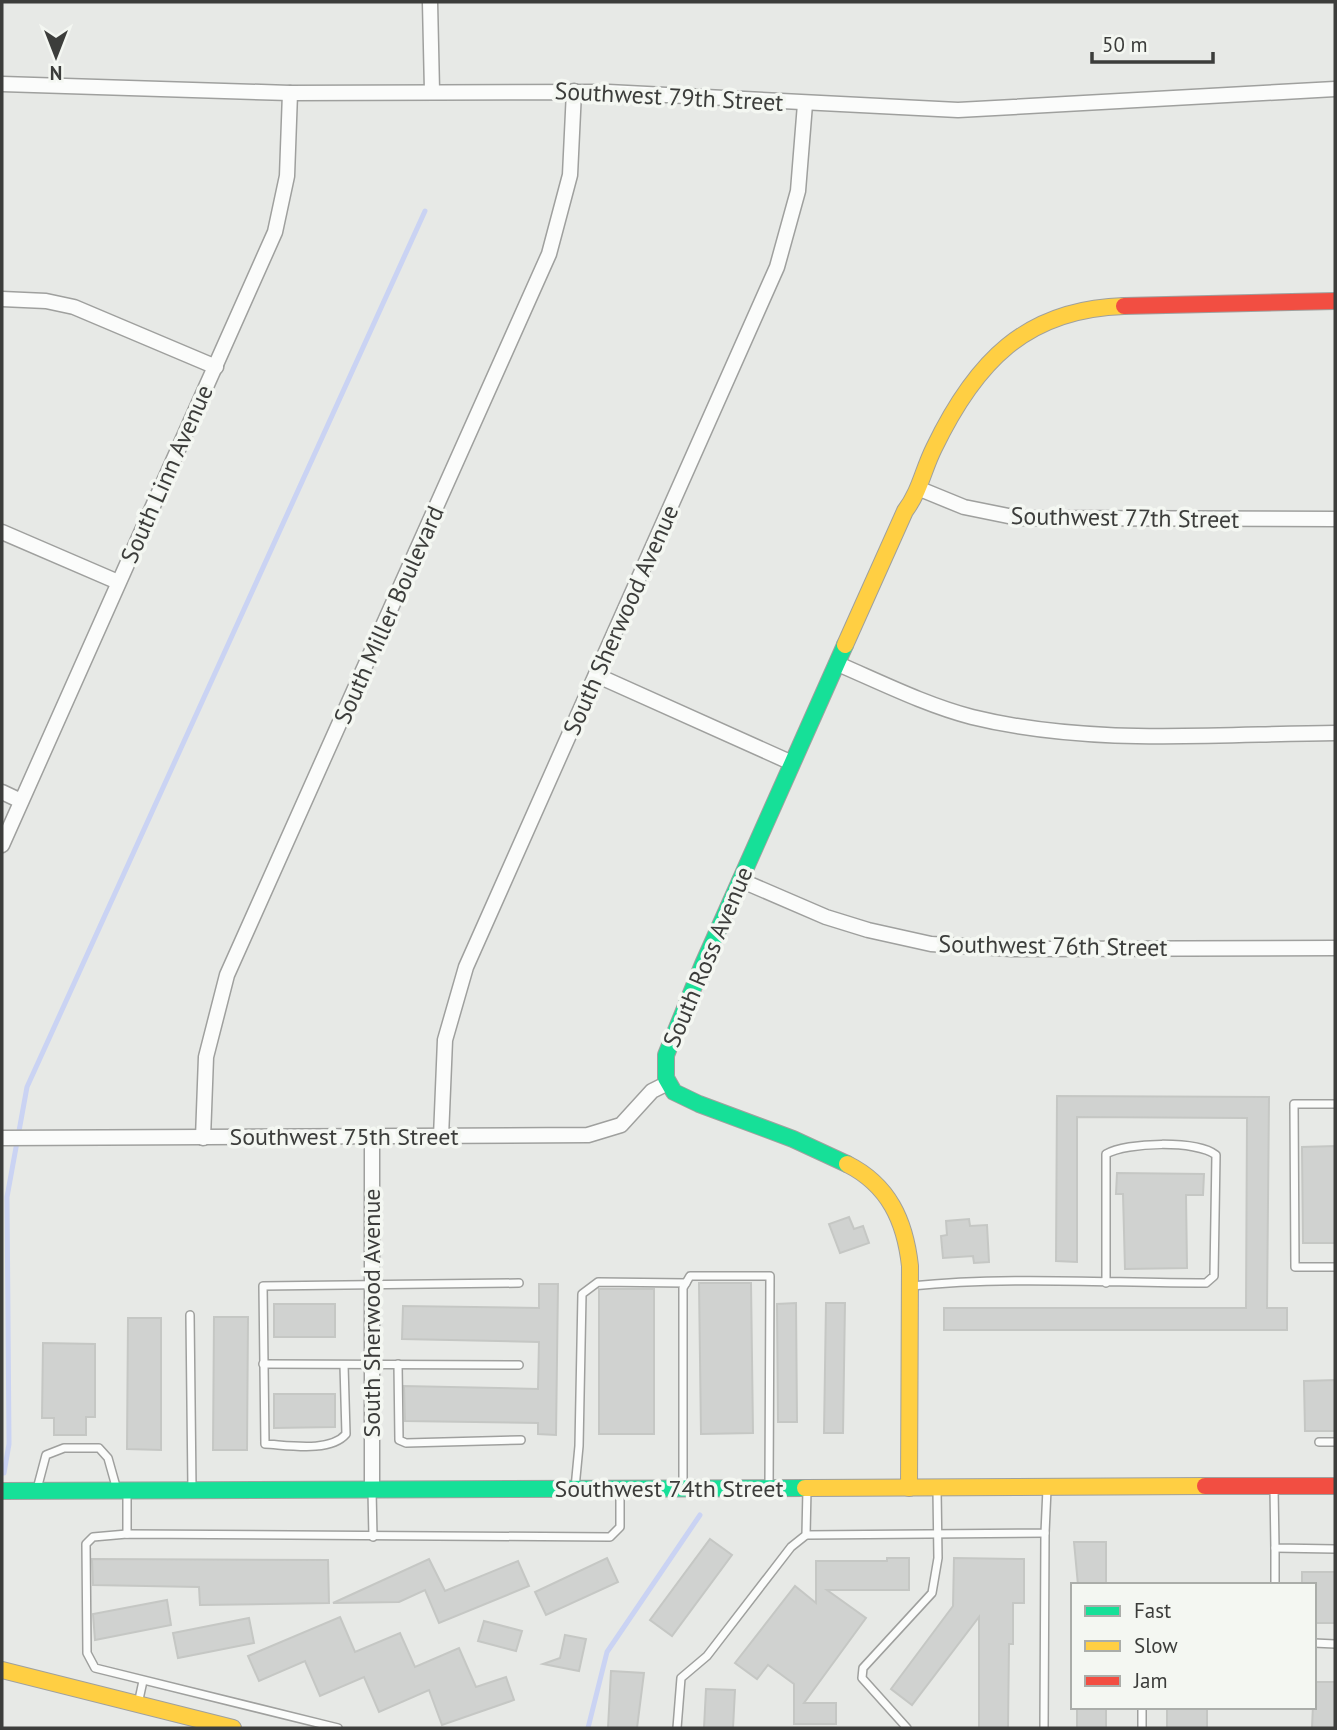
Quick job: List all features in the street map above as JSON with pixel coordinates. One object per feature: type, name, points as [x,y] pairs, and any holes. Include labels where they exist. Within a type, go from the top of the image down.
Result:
[{"type":"street","points":[[430,2],[432,92]]},
{"type":"street","name":"Southwest 79th Street","points":[[2,84],[290,93],[574,91],[958,110],[1335,89]]},
{"type":"street","name":"South Miller Boulevard","points":[[203,1138],[206,1058],[228,975],[549,254],[570,175],[574,91]]},
{"type":"street","name":"South Linn Avenue","points":[[2,845],[216,367],[280,216],[287,176],[290,93]]},
{"type":"street","name":"South Sherwood Avenue","points":[[441,1137],[445,1041],[463,977],[777,267],[798,191],[805,104]]},
{"type":"street","points":[[2,299],[46,301],[74,307],[216,367]]},
{"type":"street","name":"South Ross Avenue","points":[[909,1488],[909,1254],[903,1227],[894,1205],[875,1182],[841,1161],[679,1095],[668,1083],[666,1055],[740,880],[905,511],[920,489],[928,461],[972,378],[1001,347],[1053,317],[1107,306],[1335,301]]},
{"type":"street","name":"Southwest 77th Street","points":[[920,489],[964,507],[1018,518],[1335,519]]},
{"type":"street","points":[[2,532],[118,582]]},
{"type":"street","points":[[838,664],[948,709],[1035,729],[1108,734],[1335,733]]},
{"type":"street","points":[[596,676],[792,762]]},
{"type":"street","points":[[2,792],[21,801]]},
{"type":"street","name":"Southwest 76th Street","points":[[740,880],[827,917],[868,930],[962,947],[1335,948]]},
{"type":"street","name":"Southwest 75th Street","points":[[2,1138],[441,1137],[600,1133],[621,1125],[652,1091],[668,1083]]},
{"type":"street","name":"South Sherwood Avenue","points":[[372,1137],[372,1489]]},
{"type":"street","name":"Southwest 74th Street","points":[[2,1490],[1335,1486]]},
{"type":"street","points":[[2,1670],[233,1728]]},
{"type":"lane","points":[[1335,1104],[1294,1104],[1295,1267],[1335,1267]]},
{"type":"lane","points":[[910,1286],[957,1282],[1105,1283],[1206,1283],[1214,1276],[1216,1154],[1204,1146],[1120,1146],[1105,1154],[1105,1283]]},
{"type":"lane","points":[[683,1489],[683,1288],[690,1276],[770,1276],[769,1488]]},
{"type":"lane","points":[[575,1489],[582,1294],[598,1282],[686,1283]]},
{"type":"lane","points":[[344,1364],[346,1434],[341,1441],[324,1445],[265,1444],[262,1286],[519,1283]]},
{"type":"lane","points":[[190,1315],[192,1490]]},
{"type":"lane","points":[[263,1364],[519,1365]]},
{"type":"lane","points":[[398,1364],[399,1440],[406,1443],[521,1440]]},
{"type":"lane","points":[[1319,1442],[1335,1442]]},
{"type":"lane","points":[[37,1490],[46,1455],[64,1448],[99,1448],[108,1458],[122,1490],[127,1534]]},
{"type":"lane","points":[[1044,1728],[1047,1487]]},
{"type":"lane","points":[[806,1535],[807,1488]]},
{"type":"lane","points":[[907,1728],[862,1678],[863,1668],[932,1593],[938,1558],[937,1488]]},
{"type":"lane","points":[[1274,1488],[1275,1583]]},
{"type":"lane","points":[[372,1489],[373,1537]]},
{"type":"lane","points":[[338,1728],[95,1668],[87,1653],[86,1544],[93,1536],[127,1534],[610,1537],[620,1527],[620,1490]]},
{"type":"lane","points":[[677,1728],[681,1678],[707,1656],[791,1547],[806,1535],[1045,1533]]},
{"type":"lane","points":[[1275,1548],[1335,1549]]},
{"type":"lane","points":[[1316,1643],[1335,1644]]},
{"type":"lane","points":[[138,1704],[143,1681]]},
{"type":"lane","points":[[1142,1709],[1142,1728]]},
{"type":"building","points":[[1057,1096],[1269,1097],[1267,1308],[1287,1308],[1287,1330],[944,1330],[944,1308],[1246,1308],[1247,1118],[1077,1117],[1077,1262],[1056,1261]]},
{"type":"building","points":[[1335,1146],[1335,1243],[1303,1243],[1302,1147]]},
{"type":"building","points":[[1117,1173],[1204,1174],[1203,1195],[1186,1195],[1187,1268],[1125,1269],[1123,1194],[1116,1194]]},
{"type":"building","points":[[849,1217],[854,1229],[863,1226],[869,1243],[840,1253],[829,1224]]},
{"type":"building","points":[[969,1219],[970,1226],[987,1225],[989,1262],[974,1263],[973,1256],[943,1258],[941,1236],[947,1235],[946,1221]]},
{"type":"building","points":[[699,1283],[751,1283],[753,1433],[701,1434]]},
{"type":"building","points":[[539,1284],[558,1284],[556,1435],[538,1434],[538,1423],[405,1421],[404,1386],[538,1389],[539,1342],[402,1339],[403,1306],[539,1308]]},
{"type":"building","points":[[599,1289],[654,1289],[654,1434],[599,1434]]},
{"type":"building","points":[[796,1303],[797,1422],[778,1422],[777,1304]]},
{"type":"building","points":[[826,1303],[845,1303],[843,1433],[824,1433]]},
{"type":"building","points":[[274,1304],[335,1304],[335,1337],[274,1337]]},
{"type":"building","points":[[214,1317],[248,1317],[247,1450],[213,1450]]},
{"type":"building","points":[[128,1318],[161,1318],[161,1450],[127,1449]]},
{"type":"building","points":[[43,1343],[95,1344],[95,1417],[86,1417],[86,1435],[54,1435],[54,1418],[42,1418]]},
{"type":"building","points":[[1335,1380],[1335,1431],[1305,1431],[1304,1381]]},
{"type":"building","points":[[274,1394],[335,1394],[335,1427],[274,1428]]},
{"type":"building","points":[[710,1539],[732,1555],[672,1636],[650,1620]]},
{"type":"building","points":[[1074,1542],[1106,1542],[1106,1583],[1078,1583]]},
{"type":"building","points":[[607,1558],[618,1582],[546,1615],[535,1592]]},
{"type":"building","points":[[887,1558],[909,1558],[909,1590],[827,1590],[866,1618],[804,1703],[836,1703],[836,1724],[794,1724],[794,1684],[768,1665],[757,1679],[735,1663],[795,1586],[816,1603],[816,1561],[887,1561]]},
{"type":"building","points":[[954,1558],[1024,1559],[1024,1603],[1013,1603],[1013,1644],[1009,1644],[1008,1728],[979,1728],[979,1617],[912,1705],[891,1689],[953,1606]]},
{"type":"building","points":[[92,1559],[328,1560],[329,1603],[200,1605],[199,1587],[93,1585]]},
{"type":"building","points":[[429,1559],[445,1591],[518,1561],[529,1586],[439,1623],[425,1590],[399,1602],[333,1603]]},
{"type":"building","points":[[1302,1572],[1335,1572],[1335,1623],[1316,1623],[1316,1583],[1302,1583]]},
{"type":"building","points":[[167,1600],[171,1625],[95,1640],[93,1614]]},
{"type":"building","points":[[340,1617],[355,1652],[400,1633],[415,1667],[459,1648],[476,1687],[506,1677],[514,1700],[442,1725],[429,1690],[379,1712],[364,1677],[320,1696],[305,1661],[259,1681],[248,1656]]},
{"type":"building","points":[[249,1618],[254,1643],[178,1658],[173,1633]]},
{"type":"building","points":[[484,1621],[522,1631],[516,1651],[478,1641]]},
{"type":"building","points":[[565,1635],[586,1639],[579,1671],[543,1664],[560,1658]]},
{"type":"building","points":[[611,1671],[644,1673],[637,1728],[608,1728]]},
{"type":"building","points":[[1316,1682],[1335,1682],[1335,1728],[1312,1728],[1313,1709],[1316,1709]]},
{"type":"building","points":[[706,1689],[735,1690],[733,1728],[704,1728]]},
{"type":"building","points":[[1077,1709],[1106,1709],[1106,1728],[1077,1728]]},
{"type":"building","points":[[1167,1709],[1207,1709],[1207,1728],[1167,1728]]},
{"type":"waterway","points":[[4,1473],[9,1444],[7,1197],[27,1087],[425,211]]},
{"type":"waterway","points":[[588,1728],[607,1652],[700,1515]]},
{"type":"traffic: fast","points":[[845,645],[703,964],[666,1055],[666,1078],[674,1092],[699,1104],[793,1139],[847,1164]]},
{"type":"traffic: fast","points":[[2,1491],[805,1488]]},
{"type":"traffic: slow","points":[[845,645],[934,448],[967,390],[1007,346],[1031,330],[1089,309],[1124,306]]},
{"type":"traffic: slow","points":[[847,1164],[874,1182],[884,1194],[899,1219],[908,1250],[909,1488]]},
{"type":"traffic: slow","points":[[805,1488],[1205,1486]]},
{"type":"traffic: slow","points":[[2,1670],[233,1728]]},
{"type":"traffic: jam","points":[[1124,306],[1335,301]]},
{"type":"traffic: jam","points":[[1205,1486],[1335,1486]]}]
